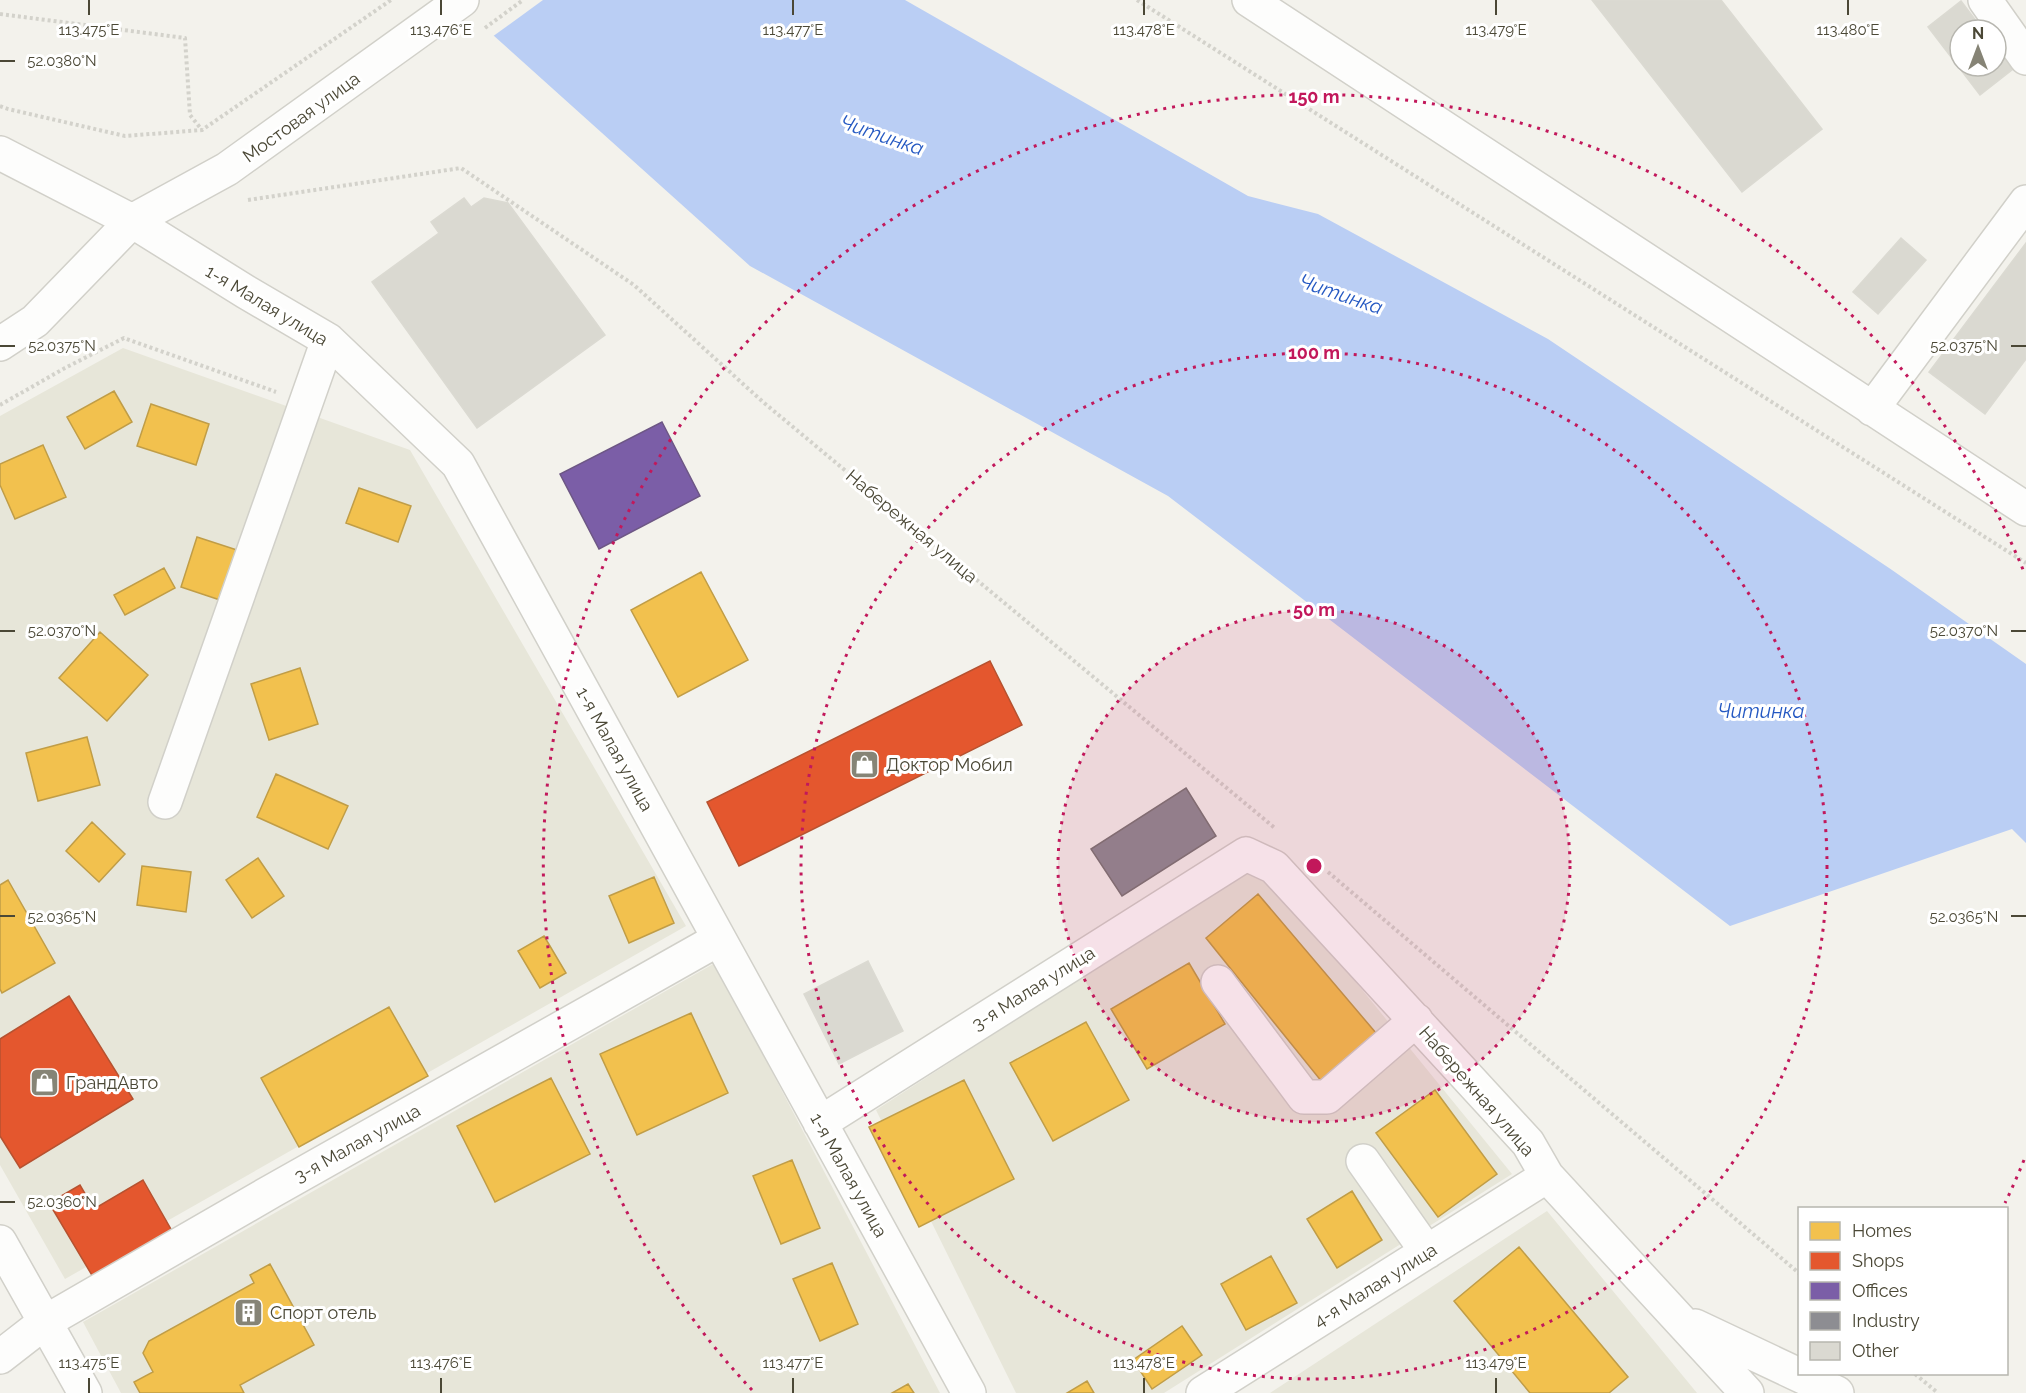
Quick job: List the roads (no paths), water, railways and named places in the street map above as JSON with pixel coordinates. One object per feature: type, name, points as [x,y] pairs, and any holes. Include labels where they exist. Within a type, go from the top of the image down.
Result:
[{"type":"street","name":"Мостовая улица","points":[[0,344],[35,321],[132,221],[227,169],[462,0]]},
{"type":"street","points":[[1249,0],[2026,509]]},
{"type":"street","points":[[1985,0],[2026,58]]},
{"type":"street","points":[[0,153],[132,221]]},
{"type":"street","points":[[1872,409],[2026,202]]},
{"type":"street","name":"1-я Малая улица","points":[[132,221],[328,340],[458,464],[969,1393]]},
{"type":"street","points":[[165,802],[328,340]]},
{"type":"street","name":"3-я Малая улица","points":[[820,1123],[1246,854]]},
{"type":"street","name":"Набережная улица","points":[[1246,854],[1275,867],[1528,1143],[1547,1176],[1747,1393]]},
{"type":"street","name":"3-я Малая улица","points":[[0,1357],[45,1322],[719,939]]},
{"type":"street","points":[[1218,982],[1304,1097],[1327,1097],[1416,1020]]},
{"type":"street","points":[[1363,1161],[1427,1252]]},
{"type":"street","name":"4-я Малая улица","points":[[1203,1393],[1547,1176]]},
{"type":"street","points":[[0,1242],[85,1393]]},
{"type":"street","points":[[1679,1318],[1798,1374]]},
{"type":"street","points":[[1799,1375],[1837,1393]]},
{"type":"water","name":"Читинка","points":[[454,0],[905,0],[1248,196],[1318,214],[1548,339],[1892,570],[2026,664],[2026,843],[2012,829],[1730,926],[1168,496],[750,266]]},
{"type":"place","name":"Доктор Мобил","points":[[865,764]]},
{"type":"place","name":"ГрандАвто","points":[[45,1082]]},
{"type":"place","name":"Спорт отель","points":[[249,1312]]}]
